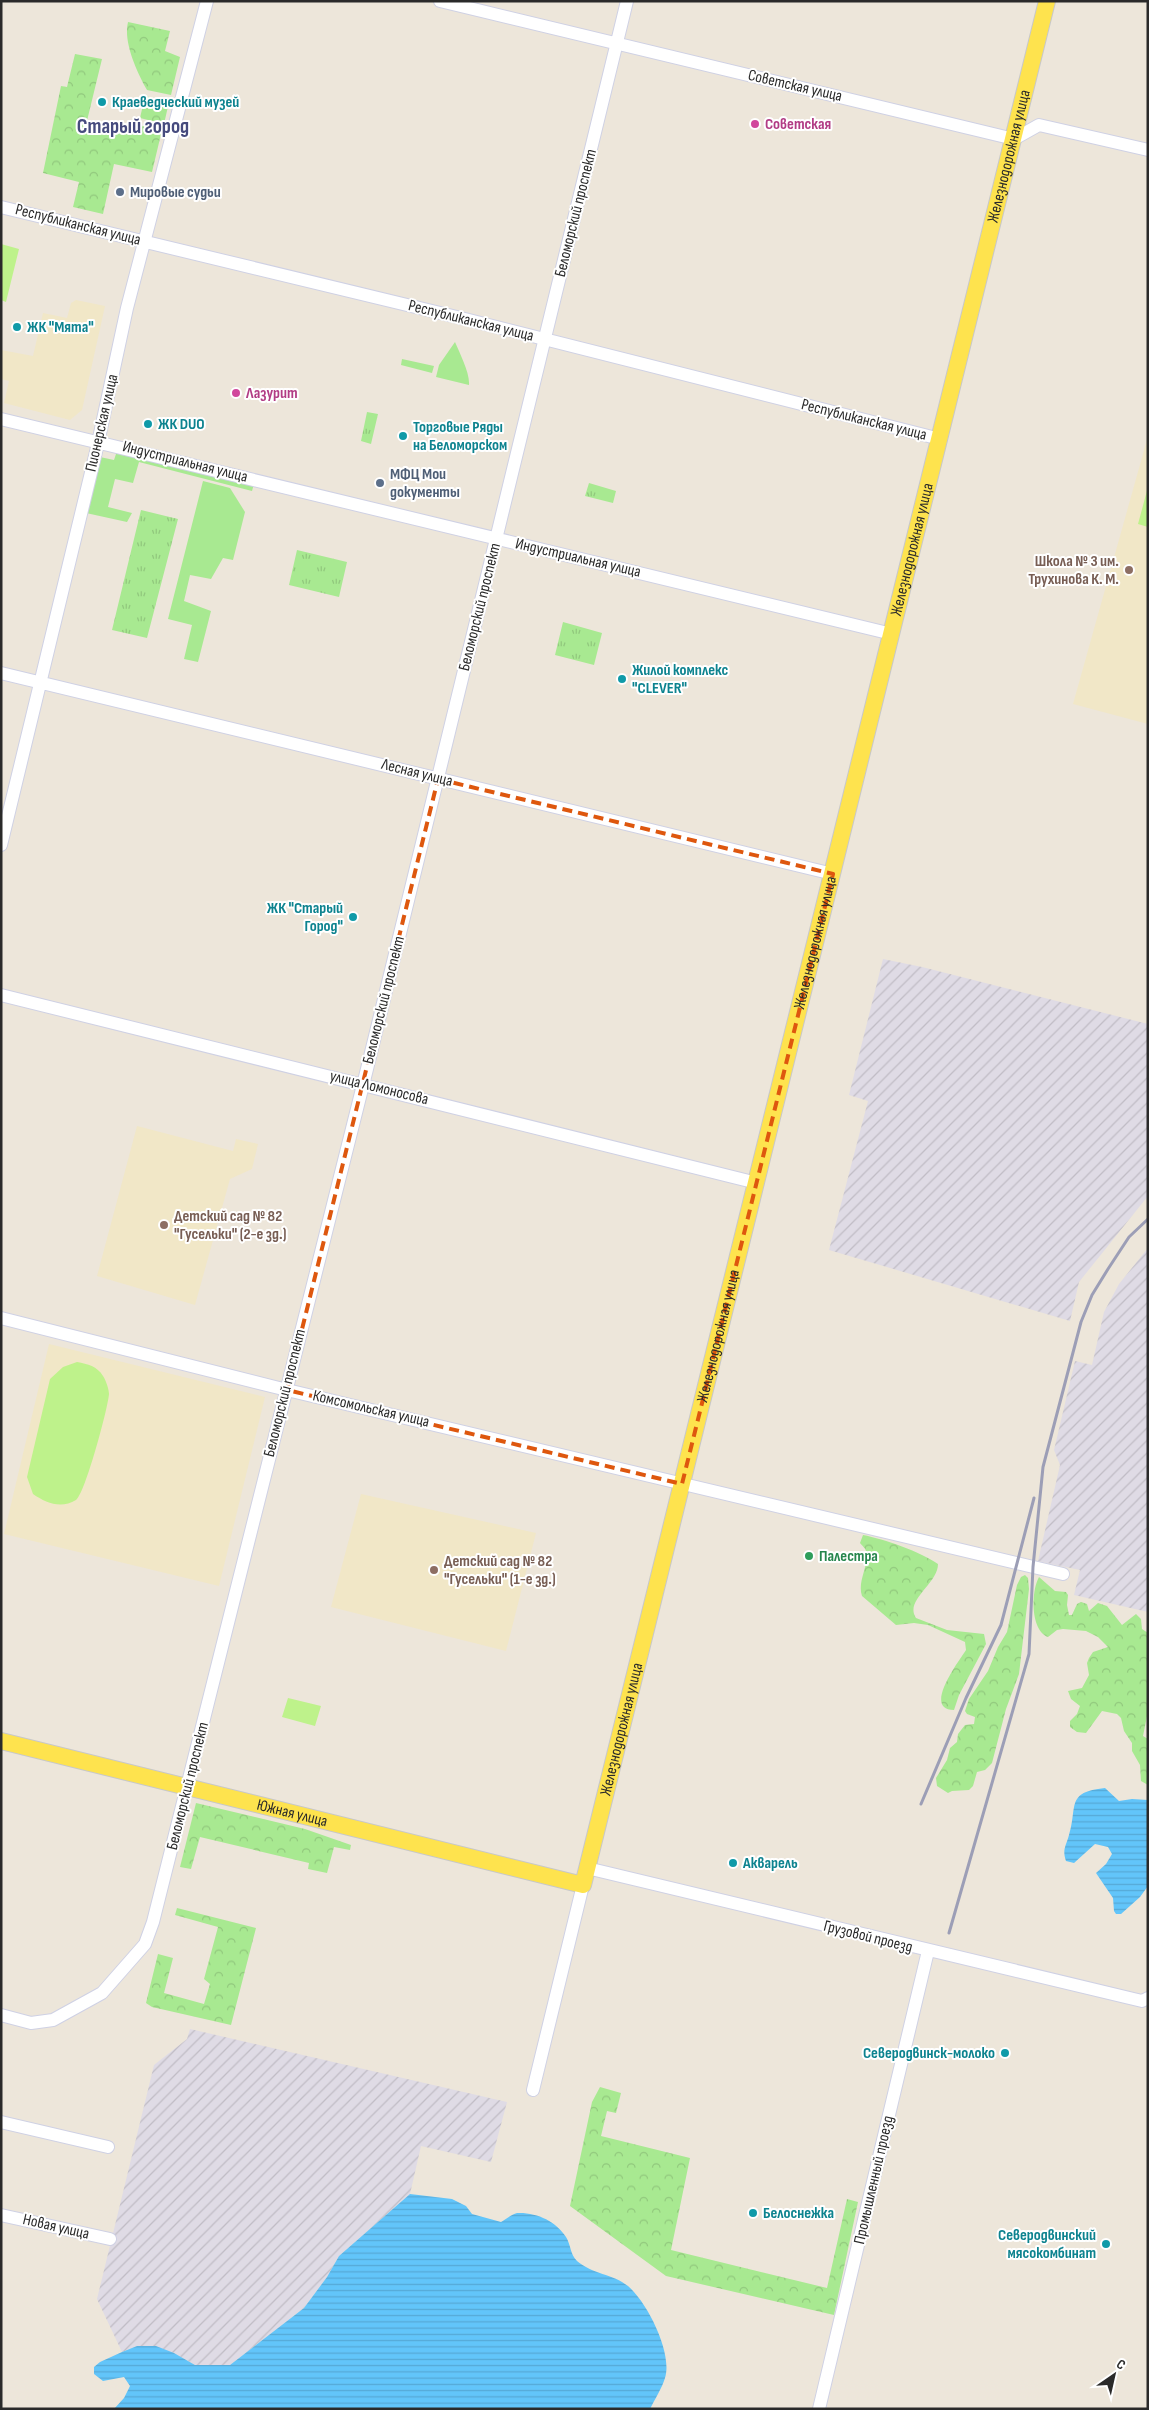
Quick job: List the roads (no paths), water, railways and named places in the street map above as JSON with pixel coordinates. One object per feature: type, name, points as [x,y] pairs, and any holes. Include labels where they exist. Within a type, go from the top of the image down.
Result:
[{"type":"main road","name":"Железнодорожная улица","points":[[583,1885],[1047,1]]},
{"type":"main road","name":"Южная улица","points":[[1,1742],[583,1885]]},
{"type":"street","name":"Пионерская улица","points":[[1,845],[99,442],[127,308],[207,1]]},
{"type":"street","name":"Советская улица","points":[[440,1],[1014,139]]},
{"type":"street","name":"Беломорский проспект","points":[[1,2015],[30,2023],[53,2020],[102,1992],[145,1944],[188,1787],[363,1084],[546,340],[627,1]]},
{"type":"street","points":[[1014,139],[1040,126],[1148,150]]},
{"type":"street","name":"Республиканская улица","points":[[1,206],[940,439]]},
{"type":"street","name":"Индустриальная улица","points":[[1,419],[892,634]]},
{"type":"street","name":"Лесная улица","points":[[1,673],[833,874]]},
{"type":"street","name":"улица Ломоносова","points":[[1,995],[757,1183]]},
{"type":"street","name":"Комсомольская улица","points":[[1,1318],[287,1390],[1063,1574]]},
{"type":"street","name":"Грузовой проезд","points":[[587,1868],[928,1951],[1146,2000]]},
{"type":"street","points":[[533,2090],[583,1885]]},
{"type":"street","name":"Промышленный проезд","points":[[820,2409],[928,1951]]},
{"type":"street","points":[[1,2122],[108,2147]]},
{"type":"street","name":"Новая улица","points":[[1,2215],[110,2239]]},
{"type":"water","points":[[1105,1788],[1119,1801],[1132,1799],[1148,1800],[1148,1886],[1140,1897],[1121,1914],[1116,1914],[1114,1911],[1113,1898],[1096,1873],[1106,1864],[1112,1854],[1108,1847],[1095,1844],[1074,1863],[1066,1861],[1064,1854],[1075,1802],[1078,1797],[1092,1790]]},
{"type":"water","points":[[410,2194],[452,2199],[466,2206],[472,2214],[501,2222],[517,2213],[538,2216],[551,2222],[562,2231],[577,2261],[589,2269],[616,2279],[628,2286],[643,2304],[657,2329],[665,2355],[665,2378],[650,2409],[114,2409],[124,2398],[130,2386],[124,2377],[103,2381],[94,2374],[94,2367],[100,2362],[137,2346],[156,2346],[174,2353],[195,2365],[230,2365],[304,2308],[327,2277],[339,2256]]},
{"type":"railway","points":[[949,1933],[1029,1654],[1033,1567],[1043,1467],[1081,1322],[1092,1295],[1108,1269],[1129,1237],[1148,1219]]},
{"type":"railway","points":[[921,1804],[966,1698],[1001,1625],[1034,1498]]},
{"type":"place","name":"Краеведческий музей","points":[[102,102]]},
{"type":"place","name":"Советская","points":[[755,124]]},
{"type":"place","name":"Мировые судьи","points":[[120,192]]},
{"type":"place","name":"ЖК \"Мята\"","points":[[17,327]]},
{"type":"place","name":"Лазурит","points":[[236,393]]},
{"type":"place","name":"ЖК DUO","points":[[148,424]]},
{"type":"place","name":"Торговые Ряды на Беломорском","points":[[403,436]]},
{"type":"place","name":"МФЦ Мои документы","points":[[380,483]]},
{"type":"place","name":"Школа № 3 им. Трухинова К. М.","points":[[1129,570]]},
{"type":"place","name":"Жилой комплекс \"СLEVER\"","points":[[622,679]]},
{"type":"place","name":"ЖК \"Старый Город\"","points":[[353,917]]},
{"type":"place","name":"Детский сад № 82 \"Гусельки\" (2-е зд.)","points":[[164,1225]]},
{"type":"place","name":"Палестра","points":[[809,1556]]},
{"type":"place","name":"Детский сад № 82 \"Гусельки\" (1-е зд.)","points":[[434,1570]]},
{"type":"place","name":"Акварель","points":[[733,1863]]},
{"type":"place","name":"Северодвинск-молоко","points":[[1005,2053]]},
{"type":"place","name":"Белоснежка","points":[[753,2213]]},
{"type":"place","name":"Северодвинский мясокомбинат","points":[[1106,2244]]},
{"type":"district","name":"Старый город","points":[[133,126]]}]
